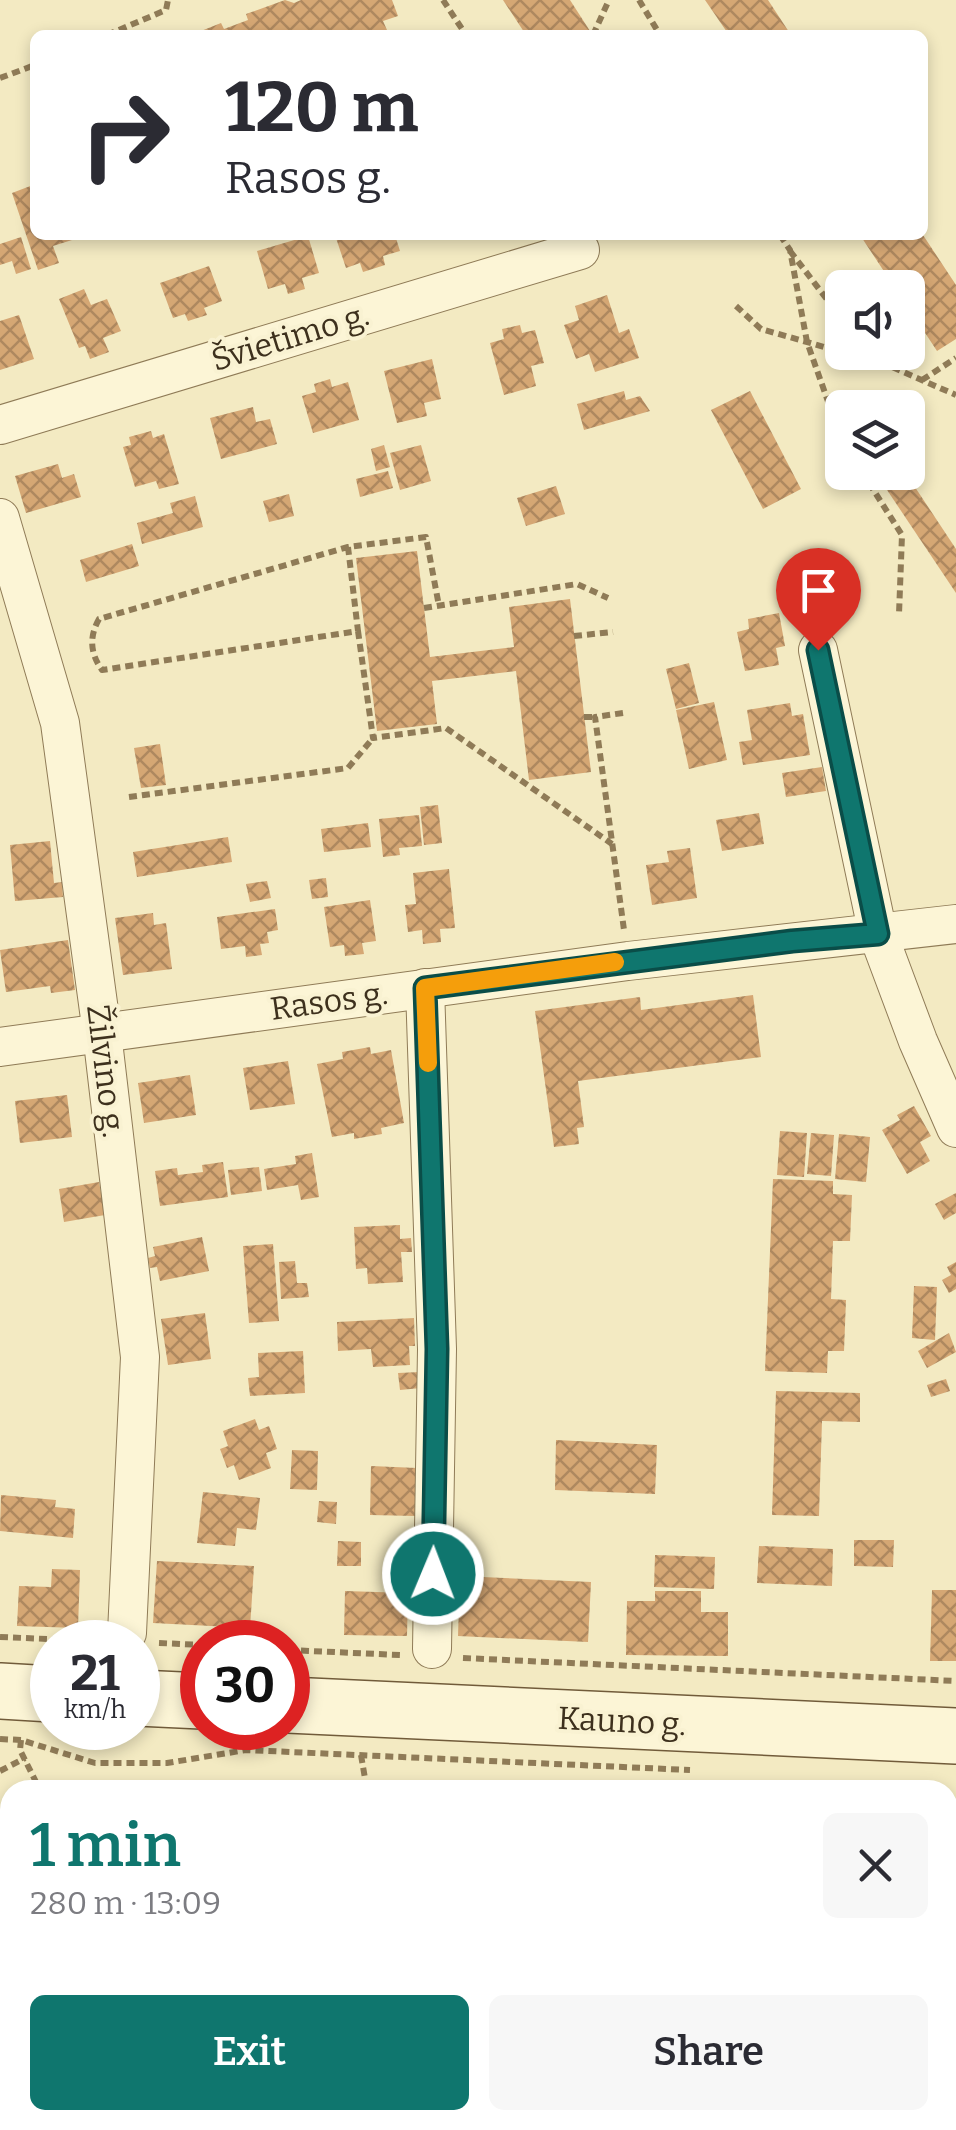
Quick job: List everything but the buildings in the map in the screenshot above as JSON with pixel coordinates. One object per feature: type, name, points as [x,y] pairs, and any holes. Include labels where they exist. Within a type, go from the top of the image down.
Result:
[{"type":"main road","name":"Kauno g.","points":[[310,1706],[956,1736]]},
{"type":"street","name":"Švietimo g.","points":[[0,424],[580,250]]},
{"type":"street","name":"Žilvino g.","points":[[0,518],[60,723],[140,1357],[128,1620]]},
{"type":"street","points":[[818,650],[878,934],[956,1128]]},
{"type":"street","name":"Rasos g.","points":[[0,1046],[628,960],[956,924]]},
{"type":"street","points":[[425,988],[437,1349],[432,1654]]},
{"type":"path","points":[[119,30],[166,10],[168,0]]},
{"type":"path","points":[[443,0],[463,30]]},
{"type":"path","points":[[595,30],[609,0]]},
{"type":"path","points":[[639,0],[657,30]]},
{"type":"path","points":[[0,78],[30,67]]},
{"type":"path","points":[[783,240],[825,296]]},
{"type":"path","points":[[790,250],[807,342],[825,393]]},
{"type":"path","points":[[736,306],[761,329],[825,347]]},
{"type":"path","points":[[922,380],[956,358]]},
{"type":"path","points":[[896,370],[956,395]]},
{"type":"path","points":[[873,490],[902,535],[899,614]]},
{"type":"path","points":[[358,631],[102,670],[96,661],[91,634],[99,619],[348,547],[426,536],[439,606]]},
{"type":"path","points":[[348,547],[372,738]]},
{"type":"path","points":[[424,608],[578,584],[608,598]]},
{"type":"path","points":[[574,636],[613,632]]},
{"type":"path","points":[[584,717],[623,713]]},
{"type":"path","points":[[595,716],[628,960]]},
{"type":"path","points":[[128,797],[348,768],[372,738],[446,728],[612,844]]},
{"type":"path","points":[[0,1636],[30,1637]]},
{"type":"path","points":[[310,1651],[956,1681]]},
{"type":"path","points":[[0,1739],[10,1716]]},
{"type":"path","points":[[10,1716],[95,1763],[167,1763],[246,1750],[700,1771]]},
{"type":"path","points":[[10,1716],[20,1750],[35,1780]]},
{"type":"path","points":[[360,1755],[365,1780]]},
{"type":"path","points":[[0,1771],[25,1758]]},
{"type":"slow traffic","points":[[428,1063],[425,988],[615,962]]},
{"type":"route","points":[[433,1574],[437,1349],[425,988],[628,960],[878,934],[818,650]]}]
